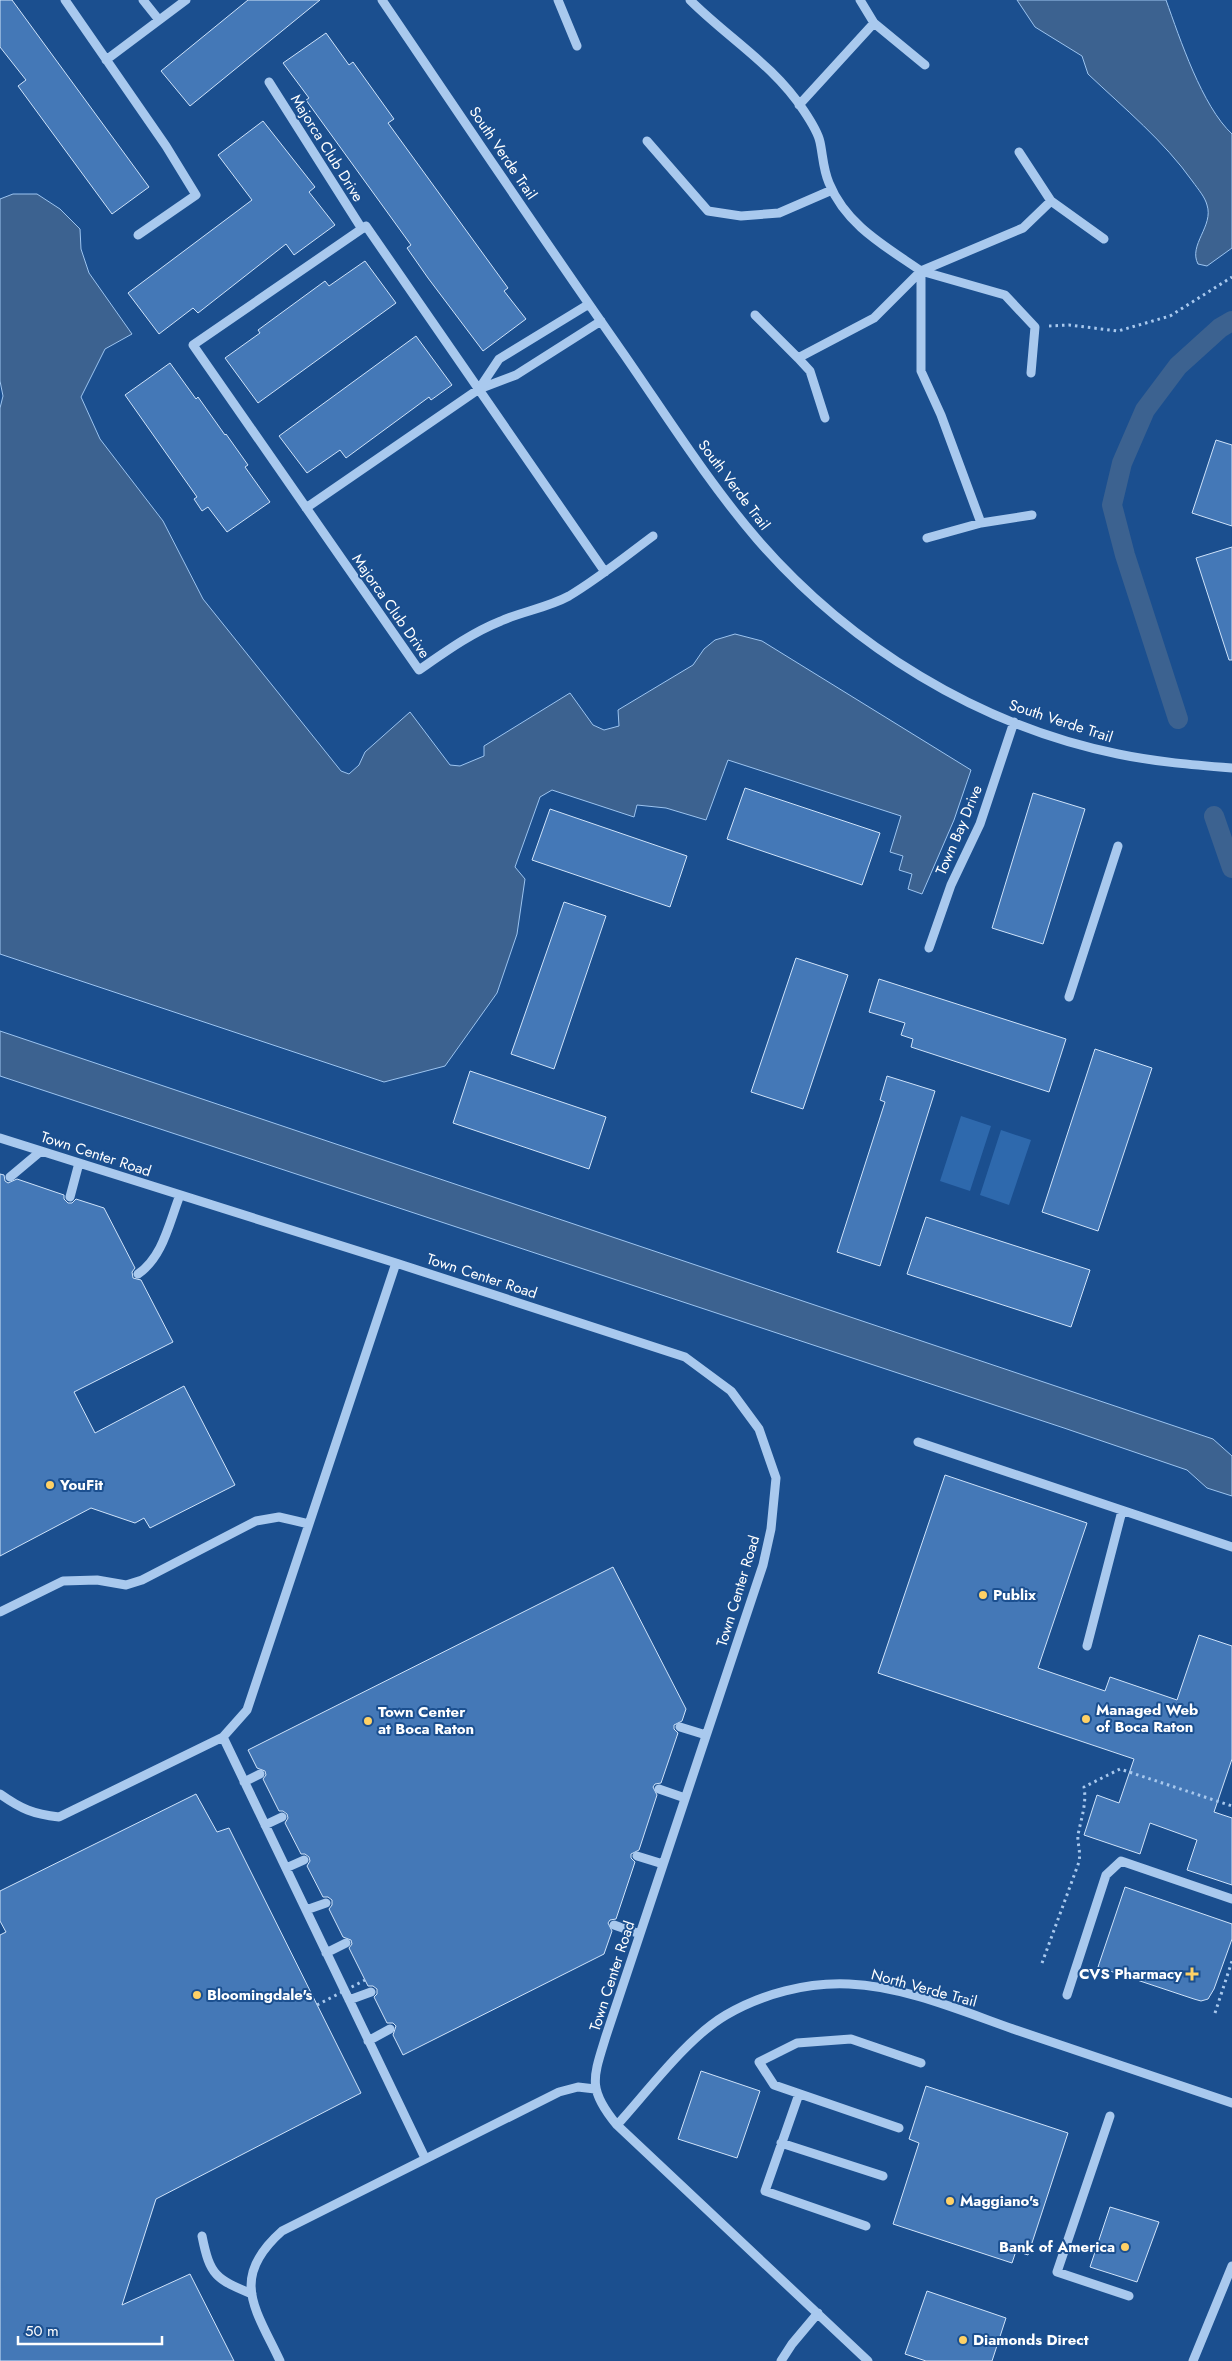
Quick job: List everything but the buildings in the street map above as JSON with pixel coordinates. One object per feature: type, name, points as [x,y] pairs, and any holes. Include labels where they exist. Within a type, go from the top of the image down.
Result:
[{"type":"street","points":[[65,0],[166,146],[196,194],[138,235]]},
{"type":"street","points":[[143,0],[159,20]]},
{"type":"street","points":[[106,60],[186,0]]},
{"type":"street","name":"South Verde Trail","points":[[382,0],[601,322],[728,502],[756,539],[793,578],[859,635],[910,670],[957,697],[1014,722],[1064,740],[1116,754],[1170,763],[1232,768]]},
{"type":"street","points":[[558,0],[577,46]]},
{"type":"street","points":[[690,0],[712,22],[762,62],[785,85],[800,105],[820,140],[824,168],[832,190],[842,208],[862,229],[920,271],[1005,295],[1035,327],[1031,372]]},
{"type":"street","points":[[860,0],[874,23],[925,66]]},
{"type":"street","points":[[800,105],[874,23]]},
{"type":"street","name":"Majorca Club Drive","points":[[269,82],[362,229]]},
{"type":"street","points":[[647,141],[708,211],[741,216],[779,213],[832,190]]},
{"type":"street","points":[[1020,152],[1051,201],[1104,239]]},
{"type":"street","points":[[798,358],[874,318],[920,271],[1022,228],[1051,201]]},
{"type":"street","name":"Majorca Club Drive","points":[[605,572],[366,226],[194,345],[419,670],[477,631],[503,620],[543,608],[568,596],[605,572],[653,536]]},
{"type":"street","points":[[920,271],[921,371],[940,415],[981,523]]},
{"type":"street","points":[[479,389],[499,359],[589,304]]},
{"type":"street","points":[[755,315],[810,371],[825,418]]},
{"type":"street","points":[[306,508],[479,389],[516,375],[601,322]]},
{"type":"street","points":[[927,538],[981,523],[1032,515]]},
{"type":"street","name":"Town Bay Drive","points":[[929,948],[951,885],[980,824],[1014,722]]},
{"type":"street","points":[[1069,997],[1118,846]]},
{"type":"street","name":"Town Center Road","points":[[0,1138],[396,1263],[685,1357],[731,1391],[759,1429],[776,1478],[771,1529],[763,1564],[597,2065],[595,2089]]},
{"type":"street","points":[[10,1177],[41,1151]]},
{"type":"street","points":[[70,1197],[79,1164]]},
{"type":"street","points":[[138,1274],[150,1266],[158,1252],[180,1195]]},
{"type":"street","points":[[0,1794],[22,1810],[59,1817],[223,1737],[247,1710],[396,1263]]},
{"type":"street","points":[[918,1442],[1232,1547]]},
{"type":"street","points":[[1087,1646],[1122,1511]]},
{"type":"street","points":[[0,1612],[63,1581],[97,1580],[126,1585],[142,1580],[256,1521],[279,1517],[309,1524]]},
{"type":"street","points":[[680,1727],[706,1734]]},
{"type":"street","points":[[223,1737],[425,2158]]},
{"type":"street","points":[[244,1782],[260,1774]]},
{"type":"street","points":[[659,1789],[685,1798]]},
{"type":"street","points":[[265,1825],[282,1817]]},
{"type":"street","points":[[637,1856],[663,1864]]},
{"type":"street","points":[[286,1868],[304,1860]]},
{"type":"street","points":[[1067,1996],[1106,1875],[1121,1861],[1232,1899]]},
{"type":"street","points":[[306,1910],[326,1903]]},
{"type":"street","points":[[614,1925],[640,1934]]},
{"type":"street","points":[[326,1953],[346,1943]]},
{"type":"street","name":"North Verde Trail","points":[[617,2125],[702,2031],[726,2015],[754,2001],[785,1991],[816,1985],[840,1984],[880,1987],[911,1996],[1232,2103]]},
{"type":"street","points":[[349,2000],[371,1992]]},
{"type":"street","points":[[368,2040],[390,2029]]},
{"type":"street","points":[[899,2128],[774,2085],[759,2062],[797,2043],[851,2039],[921,2063]]},
{"type":"street","points":[[280,2361],[252,2303],[255,2263],[265,2246],[282,2231],[425,2158],[559,2092],[578,2088],[595,2089],[603,2108],[617,2125],[868,2361]]},
{"type":"street","points":[[799,2094],[765,2191],[866,2226]]},
{"type":"street","points":[[1110,2116],[1057,2272],[1129,2296]]},
{"type":"street","points":[[781,2143],[883,2176]]},
{"type":"street","points":[[202,2236],[207,2259],[222,2281],[252,2294]]},
{"type":"street","points":[[1193,2361],[1232,2266]]},
{"type":"street","points":[[781,2361],[792,2344],[818,2314]]},
{"type":"path","points":[[1035,327],[1069,325],[1118,331],[1170,316],[1232,277]]},
{"type":"path","points":[[1042,1963],[1079,1862],[1081,1849],[1078,1838],[1083,1810],[1084,1788],[1120,1769],[1232,1806]]},
{"type":"path","points":[[1215,2013],[1232,1961]]},
{"type":"path","points":[[317,2005],[365,1980]]},
{"type":"shaded area","points":[[1017,0],[1166,0],[1185,52],[1202,90],[1221,122],[1232,134],[1232,248],[1207,266],[1198,264],[1196,250],[1205,228],[1208,213],[1206,202],[1201,193],[1182,167],[1157,139],[1088,74],[1082,56],[1035,27]]},
{"type":"shaded area","points":[[13,194],[37,194],[60,209],[80,229],[81,249],[89,273],[132,334],[105,349],[81,397],[100,439],[163,521],[203,599],[341,771],[349,774],[359,765],[365,752],[410,712],[450,765],[460,766],[484,756],[484,746],[570,693],[593,725],[604,730],[619,726],[618,710],[693,665],[704,649],[715,640],[735,634],[762,641],[971,770],[954,820],[922,894],[908,889],[912,874],[899,870],[903,856],[890,852],[901,816],[728,760],[706,820],[666,808],[637,805],[634,817],[552,790],[540,797],[515,867],[525,879],[517,934],[497,993],[445,1066],[384,1082],[0,954],[0,408],[3,396],[0,381],[0,199]]},
{"type":"shaded area","points":[[0,1031],[1213,1439],[1232,1456],[1232,1496],[1207,1488],[1187,1470],[1064,1428],[0,1076]]},
{"type":"shaded area","points":[[961,1116],[991,1126],[970,1191],[940,1181]]},
{"type":"shaded area","points":[[1001,1130],[1031,1140],[1009,1205],[980,1195]]},
{"type":"waterway","points":[[1178,719],[1125,555],[1112,505],[1122,463],[1145,410],[1178,366],[1220,328],[1232,321]]},
{"type":"waterway","points":[[1214,816],[1232,868]]},
{"type":"place","name":"YouFit","points":[[50,1485]]},
{"type":"place","name":"Publix","points":[[983,1595]]},
{"type":"place","name":"Managed Web of Boca Raton","points":[[1086,1719]]},
{"type":"place","name":"Town Center at Boca Raton","points":[[368,1721]]},
{"type":"place","name":"CVS Pharmacy","points":[[1192,1974]]},
{"type":"place","name":"Bloomingdale's","points":[[197,1995]]},
{"type":"place","name":"Maggiano's","points":[[950,2201]]},
{"type":"place","name":"Bank of America","points":[[1125,2247]]},
{"type":"place","name":"Diamonds Direct","points":[[963,2340]]}]
